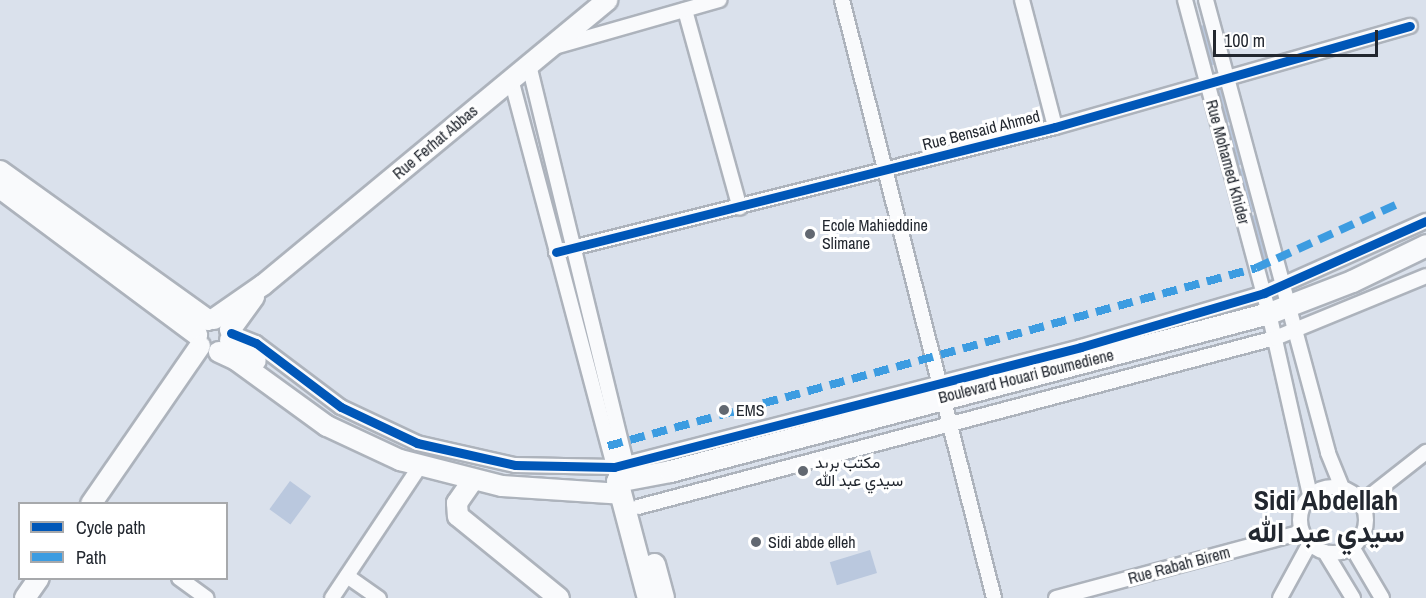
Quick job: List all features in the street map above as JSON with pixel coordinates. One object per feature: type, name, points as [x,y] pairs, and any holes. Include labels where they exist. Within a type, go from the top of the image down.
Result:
[{"type":"main road","name":"Rue Ferhat Abbas","points":[[216,335],[263,285],[607,0]]},
{"type":"main road","points":[[0,171],[216,335],[236,360],[327,426],[420,466],[473,480],[532,490],[626,484]]},
{"type":"main road","points":[[0,188],[315,405],[395,446],[504,473],[626,484]]},
{"type":"main road","name":"Boulevard Houari Boumediene","points":[[1279,314],[1426,245]]},
{"type":"main road","name":"Boulevard Houari Boumediene","points":[[626,484],[945,403],[1279,314],[1426,257]]},
{"type":"main road","points":[[92,502],[216,335]]},
{"type":"main road","points":[[473,480],[457,503],[458,516],[560,598]]},
{"type":"main road","points":[[626,484],[648,598]]},
{"type":"main road","points":[[626,484],[663,598]]},
{"type":"main road","points":[[26,598],[38,580]]},
{"type":"street","points":[[549,49],[719,0]]},
{"type":"street","points":[[842,0],[994,598]]},
{"type":"street","points":[[1022,0],[1055,127]]},
{"type":"street","name":"Rue Mohamed Khider","points":[[1185,0],[1207,85],[1279,314]]},
{"type":"street","name":"Rue Mohamed Khider","points":[[1206,0],[1228,79],[1279,314]]},
{"type":"street","points":[[685,10],[740,208]]},
{"type":"street","name":"Rue Bensaid Ahmed","points":[[556,252],[740,208],[1055,127],[1410,26]]},
{"type":"street","points":[[529,65],[574,249],[626,484]]},
{"type":"street","points":[[511,79],[556,252],[626,484]]},
{"type":"street","points":[[1279,314],[1426,221]]},
{"type":"street","points":[[626,484],[945,403],[1081,347],[1279,314],[1426,276]]},
{"type":"street","points":[[1279,314],[1342,488],[1361,504],[1365,525],[1352,547],[1325,552]]},
{"type":"street","points":[[1279,314],[1310,495],[1300,516],[1306,538],[1325,552],[1353,598]]},
{"type":"street","points":[[1361,504],[1426,452]]},
{"type":"street","points":[[332,598],[420,466]]},
{"type":"street","points":[[1310,495],[1327,487],[1342,488]]},
{"type":"street","points":[[1280,598],[1306,538]]},
{"type":"street","name":"Rue Rabah Birem","points":[[1056,598],[1306,538]]},
{"type":"street","points":[[1352,547],[1382,598]]},
{"type":"street","points":[[347,576],[379,598]]},
{"type":"street","points":[[180,580],[207,598]]},
{"type":"shaded area","points":[[1208,24],[1219,64],[1209,66],[1198,27]]},
{"type":"shaded area","points":[[1223,81],[1234,120],[1224,123],[1212,84]]},
{"type":"shaded area","points":[[1235,124],[1245,164],[1234,166],[1224,127]]},
{"type":"shaded area","points":[[1246,167],[1258,210],[1248,213],[1235,170]]},
{"type":"shaded area","points":[[1259,214],[1271,258],[1261,261],[1249,217]]},
{"type":"shaded area","points":[[290,481],[311,496],[290,525],[269,509]]},
{"type":"shaded area","points":[[870,550],[877,573],[837,585],[830,562]]},
{"type":"marked path","points":[[608,446],[1256,268],[1402,202]]},
{"type":"cycle path","points":[[556,252],[1055,127],[1410,26]]},
{"type":"cycle path","points":[[231,333],[256,343],[341,407],[417,443],[515,465],[614,467],[1081,347],[1264,293],[1426,221]]},
{"type":"place","name":"Ecole Mahieddine Slimane","points":[[810,234]]},
{"type":"place","name":"EMS","points":[[724,410]]},
{"type":"place","name":"مكتب بريد سيدي عبد الله","points":[[803,471]]},
{"type":"place","name":"Sidi abde elleh","points":[[756,542]]},
{"type":"district","name":"Sidi Abdellah سيدي عبد الله","points":[[1326,516]]}]
